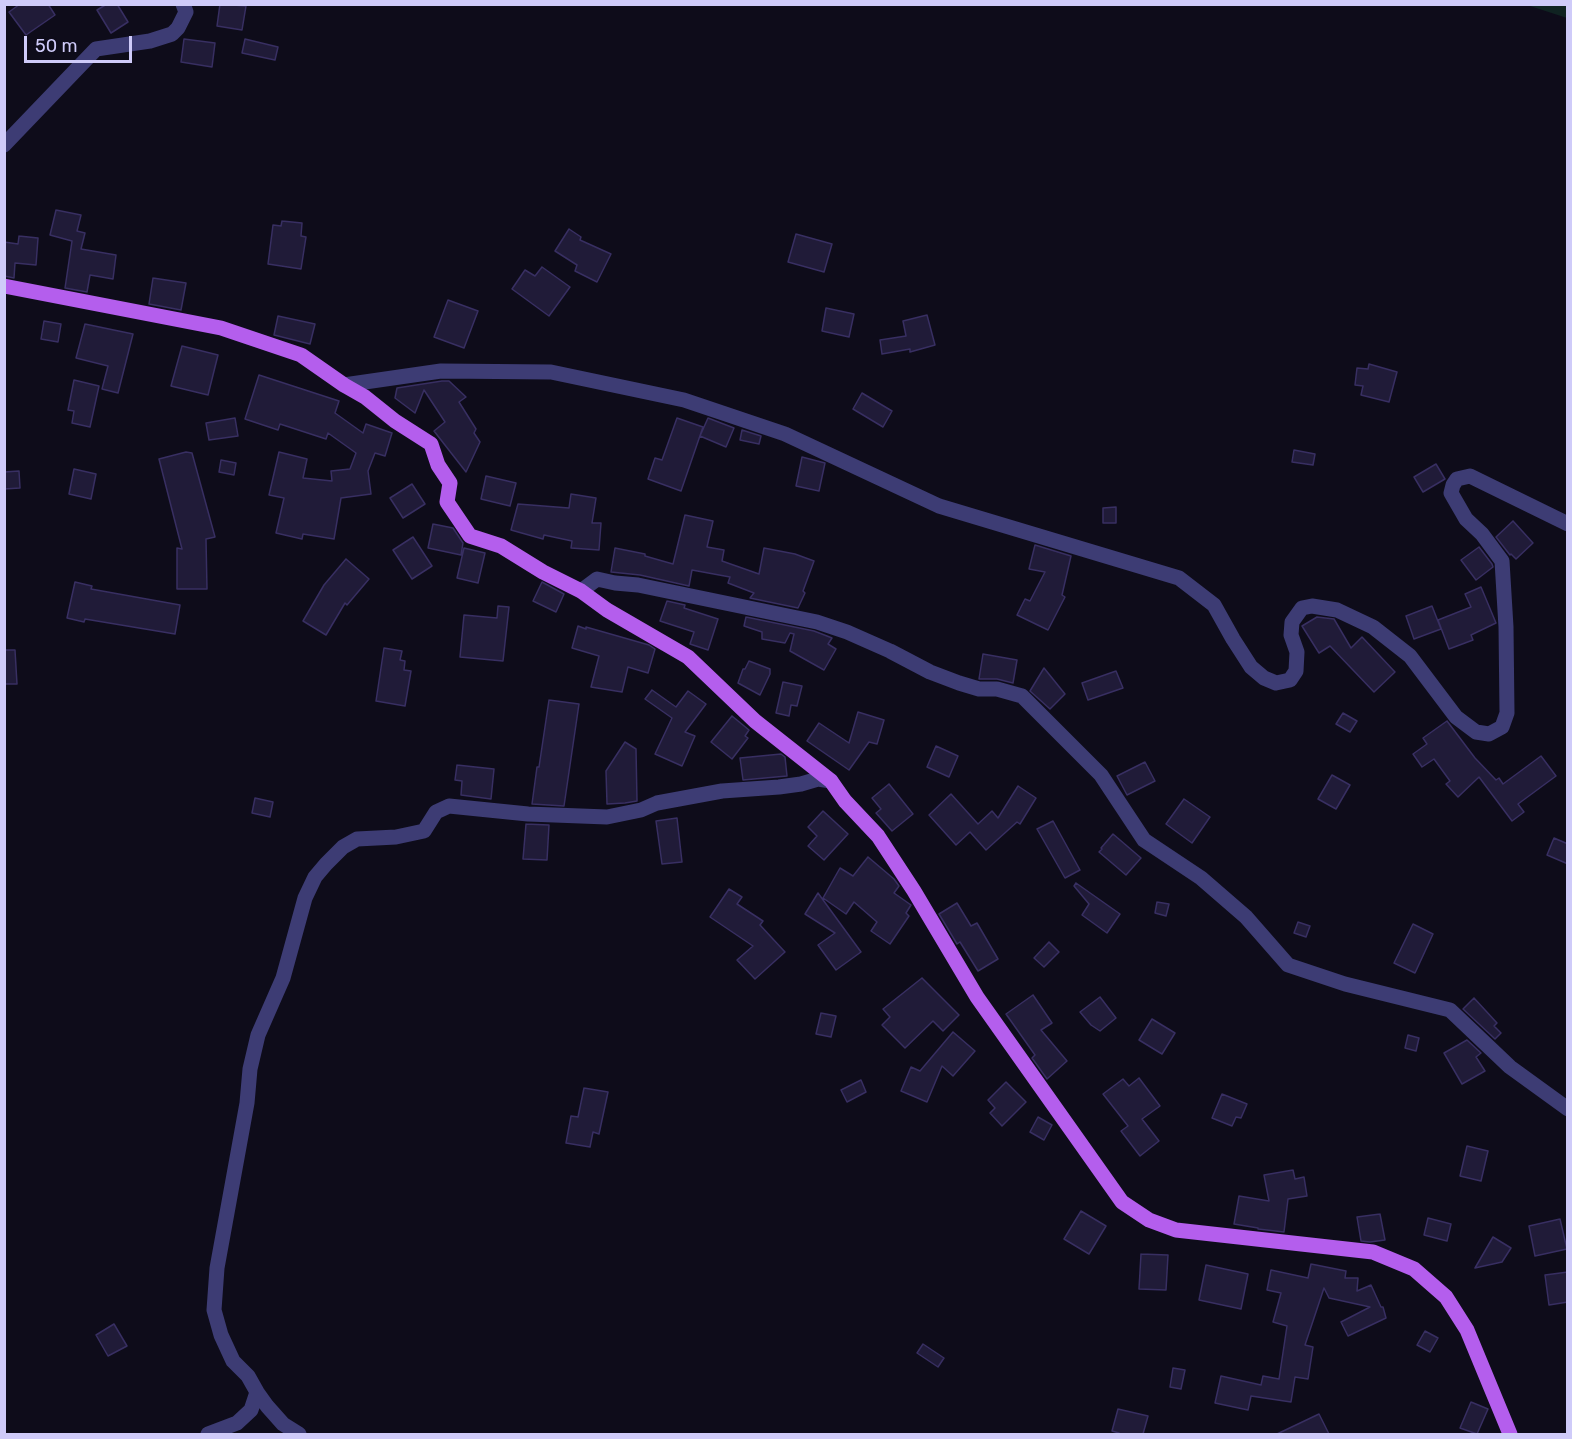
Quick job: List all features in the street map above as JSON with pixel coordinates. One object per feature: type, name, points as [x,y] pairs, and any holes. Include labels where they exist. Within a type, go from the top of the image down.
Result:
[{"type":"main road","points":[[4,286],[221,328],[301,355],[365,397],[395,422],[431,444],[438,465],[450,483],[447,502],[470,536],[501,546],[688,657],[755,721],[831,781],[845,801],[879,836],[977,998],[1122,1202],[1149,1220],[1176,1230],[1373,1252],[1414,1269],[1446,1297],[1467,1330],[1510,1434]]},
{"type":"street","points":[[4,145],[96,49],[150,41],[171,34],[178,28],[186,12],[183,4]]},
{"type":"street","points":[[344,385],[441,371],[551,372],[684,400],[785,434],[939,506],[1179,578],[1214,605],[1251,667],[1264,678],[1276,683],[1290,680],[1296,671],[1297,652],[1291,635],[1292,622],[1302,608],[1312,606],[1337,610],[1373,627],[1410,656],[1456,717],[1476,732],[1489,734],[1502,727],[1507,713],[1506,627],[1502,561],[1482,534],[1466,519],[1451,493],[1453,485],[1457,479],[1470,476],[1568,524]]},
{"type":"street","points":[[580,591],[597,579],[638,585],[808,620],[847,632],[930,672],[959,683],[979,689],[997,689],[1022,696],[1101,775],[1144,840],[1201,878],[1246,917],[1288,965],[1345,984],[1450,1010],[1510,1067],[1568,1109]]},
{"type":"street","points":[[298,1434],[284,1424],[267,1406],[248,1376],[233,1361],[220,1335],[214,1310],[217,1268],[247,1103],[250,1069],[258,1035],[283,978],[305,898],[315,876],[343,848],[357,839],[396,837],[424,831],[435,812],[449,806],[528,814],[607,817],[640,810],[657,803],[722,791],[779,787],[818,779],[831,781]]},
{"type":"street","points":[[208,1434],[237,1423],[251,1410],[257,1392]]},
{"type":"green space","points":[[1527,5],[1567,5],[1567,18]]},
{"type":"building","points":[[20,4],[48,4],[55,15],[26,35],[9,12]]},
{"type":"building","points":[[107,4],[117,4],[128,22],[111,33],[97,10]]},
{"type":"building","points":[[220,4],[246,6],[242,30],[217,26]]},
{"type":"building","points":[[184,39],[215,43],[212,67],[181,62]]},
{"type":"building","points":[[245,39],[278,47],[275,60],[242,53]]},
{"type":"building","points":[[56,210],[81,215],[77,231],[85,233],[81,249],[116,255],[113,279],[90,275],[87,292],[65,288],[72,241],[50,235]]},
{"type":"building","points":[[282,221],[302,223],[301,236],[306,237],[301,269],[268,264],[273,225],[281,226]]},
{"type":"building","points":[[569,229],[581,237],[580,240],[611,254],[597,282],[575,271],[577,265],[555,251]]},
{"type":"building","points":[[796,234],[832,244],[824,272],[788,262]]},
{"type":"building","points":[[19,236],[38,238],[36,265],[15,263],[14,278],[4,276],[4,242],[18,244]]},
{"type":"building","points":[[542,267],[570,287],[549,316],[512,289],[525,270],[535,276]]},
{"type":"building","points":[[153,278],[186,283],[181,310],[149,304]]},
{"type":"building","points":[[448,300],[478,311],[464,348],[434,337]]},
{"type":"building","points":[[826,308],[854,314],[849,337],[822,331]]},
{"type":"building","points":[[927,315],[935,345],[910,352],[910,349],[882,354],[880,340],[906,336],[903,321]]},
{"type":"building","points":[[278,316],[315,324],[310,344],[274,335]]},
{"type":"building","points":[[44,321],[61,324],[58,342],[41,339]]},
{"type":"building","points":[[85,324],[133,334],[118,393],[102,389],[108,366],[76,358]]},
{"type":"building","points":[[182,346],[218,355],[208,395],[171,386]]},
{"type":"building","points":[[1369,364],[1397,372],[1389,402],[1361,395],[1363,386],[1355,385],[1357,368],[1368,369]]},
{"type":"building","points":[[259,375],[339,401],[335,413],[363,433],[366,424],[392,433],[385,456],[375,453],[368,471],[371,494],[341,498],[334,539],[303,534],[302,539],[276,533],[284,498],[269,495],[279,452],[307,459],[303,478],[332,481],[331,471],[350,469],[356,453],[328,433],[326,439],[280,424],[278,430],[245,419]]},
{"type":"building","points":[[74,380],[99,386],[90,427],[72,423],[74,411],[68,410]]},
{"type":"building","points":[[449,381],[466,397],[459,402],[476,429],[474,433],[480,442],[466,472],[434,431],[445,422],[424,390],[415,413],[395,398],[397,388]]},
{"type":"building","points":[[862,393],[892,411],[883,427],[853,409]]},
{"type":"building","points":[[235,418],[238,436],[209,440],[206,423]]},
{"type":"building","points":[[677,418],[703,427],[681,491],[648,479],[655,458],[662,460]]},
{"type":"building","points":[[708,418],[734,428],[726,447],[700,436]]},
{"type":"building","points":[[742,430],[761,436],[759,444],[740,440]]},
{"type":"building","points":[[1294,450],[1315,454],[1313,465],[1292,462]]},
{"type":"building","points":[[186,452],[192,453],[215,537],[206,539],[207,589],[177,589],[177,548],[182,549],[159,459]]},
{"type":"building","points":[[802,457],[825,463],[819,491],[796,486]]},
{"type":"building","points":[[221,460],[236,463],[234,475],[219,472]]},
{"type":"building","points":[[1436,464],[1445,479],[1423,492],[1414,477]]},
{"type":"building","points":[[74,469],[96,474],[91,499],[69,494]]},
{"type":"building","points":[[19,471],[20,488],[4,489],[4,472]]},
{"type":"building","points":[[486,476],[516,483],[510,506],[481,499]]},
{"type":"building","points":[[412,484],[425,504],[403,518],[390,498]]},
{"type":"building","points":[[571,494],[596,498],[592,523],[601,523],[599,550],[571,548],[572,541],[544,535],[543,539],[511,530],[518,504],[569,508]]},
{"type":"building","points":[[1116,507],[1116,523],[1103,523],[1103,508]]},
{"type":"building","points":[[685,515],[713,521],[707,547],[724,550],[722,561],[759,574],[764,548],[795,554],[814,561],[798,608],[750,598],[754,593],[728,583],[730,577],[692,570],[689,586],[640,575],[611,572],[615,548],[645,554],[645,556],[673,564]]},
{"type":"building","points":[[1513,521],[1533,543],[1516,559],[1496,537]]},
{"type":"building","points":[[433,524],[453,528],[463,543],[461,555],[428,548]]},
{"type":"building","points":[[413,537],[432,566],[412,579],[393,550]]},
{"type":"building","points":[[1035,545],[1071,556],[1062,595],[1065,597],[1048,630],[1017,615],[1025,599],[1030,601],[1045,572],[1029,569]]},
{"type":"building","points":[[1479,547],[1493,567],[1476,580],[1461,560]]},
{"type":"building","points":[[464,548],[485,553],[478,583],[457,578]]},
{"type":"building","points":[[346,559],[369,579],[347,605],[345,603],[326,635],[303,621],[324,585]]},
{"type":"building","points":[[75,582],[92,586],[91,589],[180,605],[175,634],[67,618]]},
{"type":"building","points":[[542,582],[564,594],[556,612],[533,601]]},
{"type":"building","points":[[1481,587],[1496,623],[1471,635],[1473,640],[1449,649],[1438,620],[1471,607],[1465,594]]},
{"type":"building","points":[[667,601],[685,605],[684,608],[718,619],[708,650],[690,644],[694,632],[660,621]]},
{"type":"building","points":[[498,606],[509,607],[503,661],[460,657],[464,615],[497,618]]},
{"type":"building","points":[[1432,606],[1441,629],[1414,639],[1406,616]]},
{"type":"building","points":[[746,617],[814,631],[832,638],[828,644],[836,649],[824,670],[790,651],[794,634],[790,633],[785,643],[762,639],[762,632],[744,626]]},
{"type":"building","points":[[1317,617],[1334,619],[1351,648],[1362,637],[1395,672],[1374,692],[1330,646],[1319,653],[1302,626]]},
{"type":"building","points":[[578,626],[649,645],[655,649],[648,673],[628,667],[622,692],[591,687],[599,656],[572,648]]},
{"type":"building","points":[[384,648],[402,651],[400,660],[405,661],[404,670],[411,671],[405,706],[376,701]]},
{"type":"building","points":[[4,650],[15,650],[17,684],[4,684]]},
{"type":"building","points":[[983,654],[1017,660],[1013,683],[997,679],[979,679]]},
{"type":"building","points":[[749,661],[770,669],[760,695],[738,683]]},
{"type":"building","points":[[1044,668],[1065,694],[1050,709],[1030,691]]},
{"type":"building","points":[[1116,671],[1123,688],[1088,700],[1082,683]]},
{"type":"building","points":[[783,682],[802,686],[797,706],[791,705],[789,716],[776,713]]},
{"type":"building","points":[[652,690],[676,707],[688,691],[706,704],[685,732],[695,736],[682,766],[655,754],[672,718],[645,699]]},
{"type":"building","points":[[549,700],[579,704],[564,806],[532,804]]},
{"type":"building","points":[[858,712],[884,720],[877,744],[869,742],[849,770],[807,741],[819,723],[849,743]]},
{"type":"building","points":[[1343,713],[1357,721],[1350,732],[1336,724]]},
{"type":"building","points":[[732,716],[749,730],[745,736],[748,738],[732,759],[711,742]]},
{"type":"building","points":[[1447,721],[1475,758],[1496,780],[1499,778],[1503,784],[1541,756],[1556,776],[1518,804],[1524,812],[1512,821],[1479,777],[1458,797],[1446,784],[1450,781],[1434,759],[1422,767],[1413,754],[1427,744],[1423,738]]},
{"type":"building","points":[[625,742],[636,749],[637,801],[607,804],[606,771]]},
{"type":"building","points":[[936,746],[958,756],[949,777],[927,767]]},
{"type":"building","points":[[781,754],[785,757],[787,776],[743,780],[740,758]]},
{"type":"building","points":[[1145,762],[1155,781],[1127,795],[1117,776]]},
{"type":"building","points":[[457,765],[494,769],[491,799],[461,795],[462,781],[455,780]]},
{"type":"building","points":[[1332,775],[1350,785],[1336,809],[1318,799]]},
{"type":"building","points":[[889,784],[913,814],[892,831],[876,813],[881,809],[872,798]]},
{"type":"building","points":[[1018,786],[1036,798],[1020,824],[1017,822],[986,850],[970,832],[956,845],[929,815],[951,794],[978,824],[992,811],[998,818]]},
{"type":"building","points":[[255,798],[273,802],[270,817],[252,813]]},
{"type":"building","points":[[1184,799],[1210,817],[1192,843],[1166,824]]},
{"type":"building","points":[[823,811],[848,834],[824,860],[808,846],[817,836],[808,827]]},
{"type":"building","points":[[677,818],[682,862],[662,864],[656,821]]},
{"type":"building","points":[[1053,821],[1080,870],[1065,878],[1037,829]]},
{"type":"building","points":[[526,824],[549,825],[547,860],[523,859]]},
{"type":"building","points":[[1113,834],[1141,858],[1126,875],[1099,852]]},
{"type":"building","points":[[1554,838],[1568,844],[1568,864],[1547,855]]},
{"type":"building","points":[[868,857],[894,879],[899,886],[894,893],[911,905],[906,913],[909,916],[890,944],[871,931],[877,922],[854,902],[846,914],[823,898],[840,868],[853,876]]},
{"type":"building","points":[[1076,883],[1120,914],[1107,933],[1082,915],[1089,904],[1074,886]]},
{"type":"building","points":[[729,889],[742,897],[737,904],[763,921],[760,925],[785,952],[755,979],[737,960],[753,946],[710,917]]},
{"type":"building","points":[[818,893],[861,952],[836,970],[818,945],[835,933],[805,914]]},
{"type":"building","points":[[1157,902],[1169,904],[1166,916],[1155,913]]},
{"type":"building","points":[[957,903],[971,926],[977,923],[998,959],[978,971],[960,942],[957,944],[939,914]]},
{"type":"building","points":[[1298,922],[1310,926],[1306,937],[1294,933]]},
{"type":"building","points":[[1413,924],[1433,934],[1415,973],[1394,963]]},
{"type":"building","points":[[1049,942],[1059,952],[1044,967],[1034,958]]},
{"type":"building","points":[[922,978],[959,1015],[943,1031],[933,1021],[905,1048],[882,1025],[890,1017],[883,1009]]},
{"type":"building","points":[[1033,995],[1052,1023],[1041,1030],[1067,1061],[1047,1079],[1032,1058],[1035,1055],[1006,1014]]},
{"type":"building","points":[[1100,997],[1116,1018],[1100,1031],[1091,1025],[1080,1012]]},
{"type":"building","points":[[1474,998],[1497,1023],[1494,1026],[1501,1033],[1495,1039],[1463,1009]]},
{"type":"building","points":[[821,1013],[836,1016],[831,1037],[816,1034]]},
{"type":"building","points":[[1152,1019],[1175,1033],[1162,1054],[1139,1040]]},
{"type":"building","points":[[953,1032],[975,1051],[953,1076],[942,1066],[927,1102],[901,1091],[911,1067],[920,1071]]},
{"type":"building","points":[[1408,1035],[1419,1038],[1416,1051],[1405,1048]]},
{"type":"building","points":[[1467,1040],[1481,1053],[1476,1057],[1485,1071],[1462,1084],[1444,1053]]},
{"type":"building","points":[[1139,1078],[1160,1106],[1142,1119],[1159,1141],[1140,1156],[1121,1131],[1128,1126],[1103,1094],[1123,1079],[1129,1086]]},
{"type":"building","points":[[861,1080],[866,1092],[847,1102],[841,1090]]},
{"type":"building","points":[[1006,1082],[1026,1102],[1002,1126],[990,1113],[995,1108],[988,1100]]},
{"type":"building","points":[[584,1088],[608,1092],[599,1134],[593,1132],[590,1147],[566,1143],[571,1116],[578,1117]]},
{"type":"building","points":[[1222,1094],[1247,1104],[1241,1118],[1236,1117],[1232,1126],[1212,1118]]},
{"type":"building","points":[[1038,1117],[1052,1125],[1044,1140],[1030,1132]]},
{"type":"building","points":[[1467,1146],[1488,1151],[1481,1181],[1460,1176]]},
{"type":"building","points":[[1293,1170],[1295,1179],[1304,1177],[1307,1196],[1288,1199],[1284,1232],[1234,1224],[1239,1196],[1269,1201],[1264,1175]]},
{"type":"building","points":[[1081,1211],[1106,1226],[1089,1254],[1064,1239]]},
{"type":"building","points":[[1380,1214],[1385,1240],[1361,1241],[1357,1217]]},
{"type":"building","points":[[1428,1218],[1451,1224],[1447,1241],[1424,1235]]},
{"type":"building","points":[[1560,1219],[1567,1249],[1535,1256],[1529,1226]]},
{"type":"building","points":[[1493,1237],[1511,1248],[1502,1262],[1475,1268]]},
{"type":"building","points":[[1141,1254],[1168,1255],[1166,1290],[1139,1289]]},
{"type":"building","points":[[1311,1264],[1346,1271],[1345,1278],[1358,1278],[1357,1291],[1371,1285],[1383,1307],[1386,1318],[1348,1336],[1341,1322],[1370,1307],[1329,1298],[1324,1288],[1305,1345],[1313,1347],[1308,1379],[1295,1377],[1291,1402],[1251,1396],[1248,1410],[1215,1403],[1221,1376],[1261,1385],[1263,1376],[1279,1379],[1287,1326],[1273,1322],[1281,1293],[1267,1290],[1271,1270],[1308,1278]]},
{"type":"building","points":[[1206,1265],[1248,1274],[1241,1309],[1199,1300]]},
{"type":"building","points":[[1568,1272],[1568,1302],[1549,1305],[1545,1275]]},
{"type":"building","points":[[114,1324],[127,1346],[108,1356],[96,1335]]},
{"type":"building","points":[[1425,1331],[1438,1338],[1430,1352],[1417,1345]]},
{"type":"building","points":[[923,1344],[944,1358],[938,1367],[917,1353]]},
{"type":"building","points":[[1173,1368],[1185,1370],[1181,1389],[1170,1387]]},
{"type":"building","points":[[1471,1402],[1488,1409],[1477,1434],[1460,1428]]},
{"type":"building","points":[[1118,1409],[1148,1416],[1143,1434],[1119,1434],[1112,1431]]},
{"type":"building","points":[[1319,1414],[1329,1434],[1277,1434]]}]
